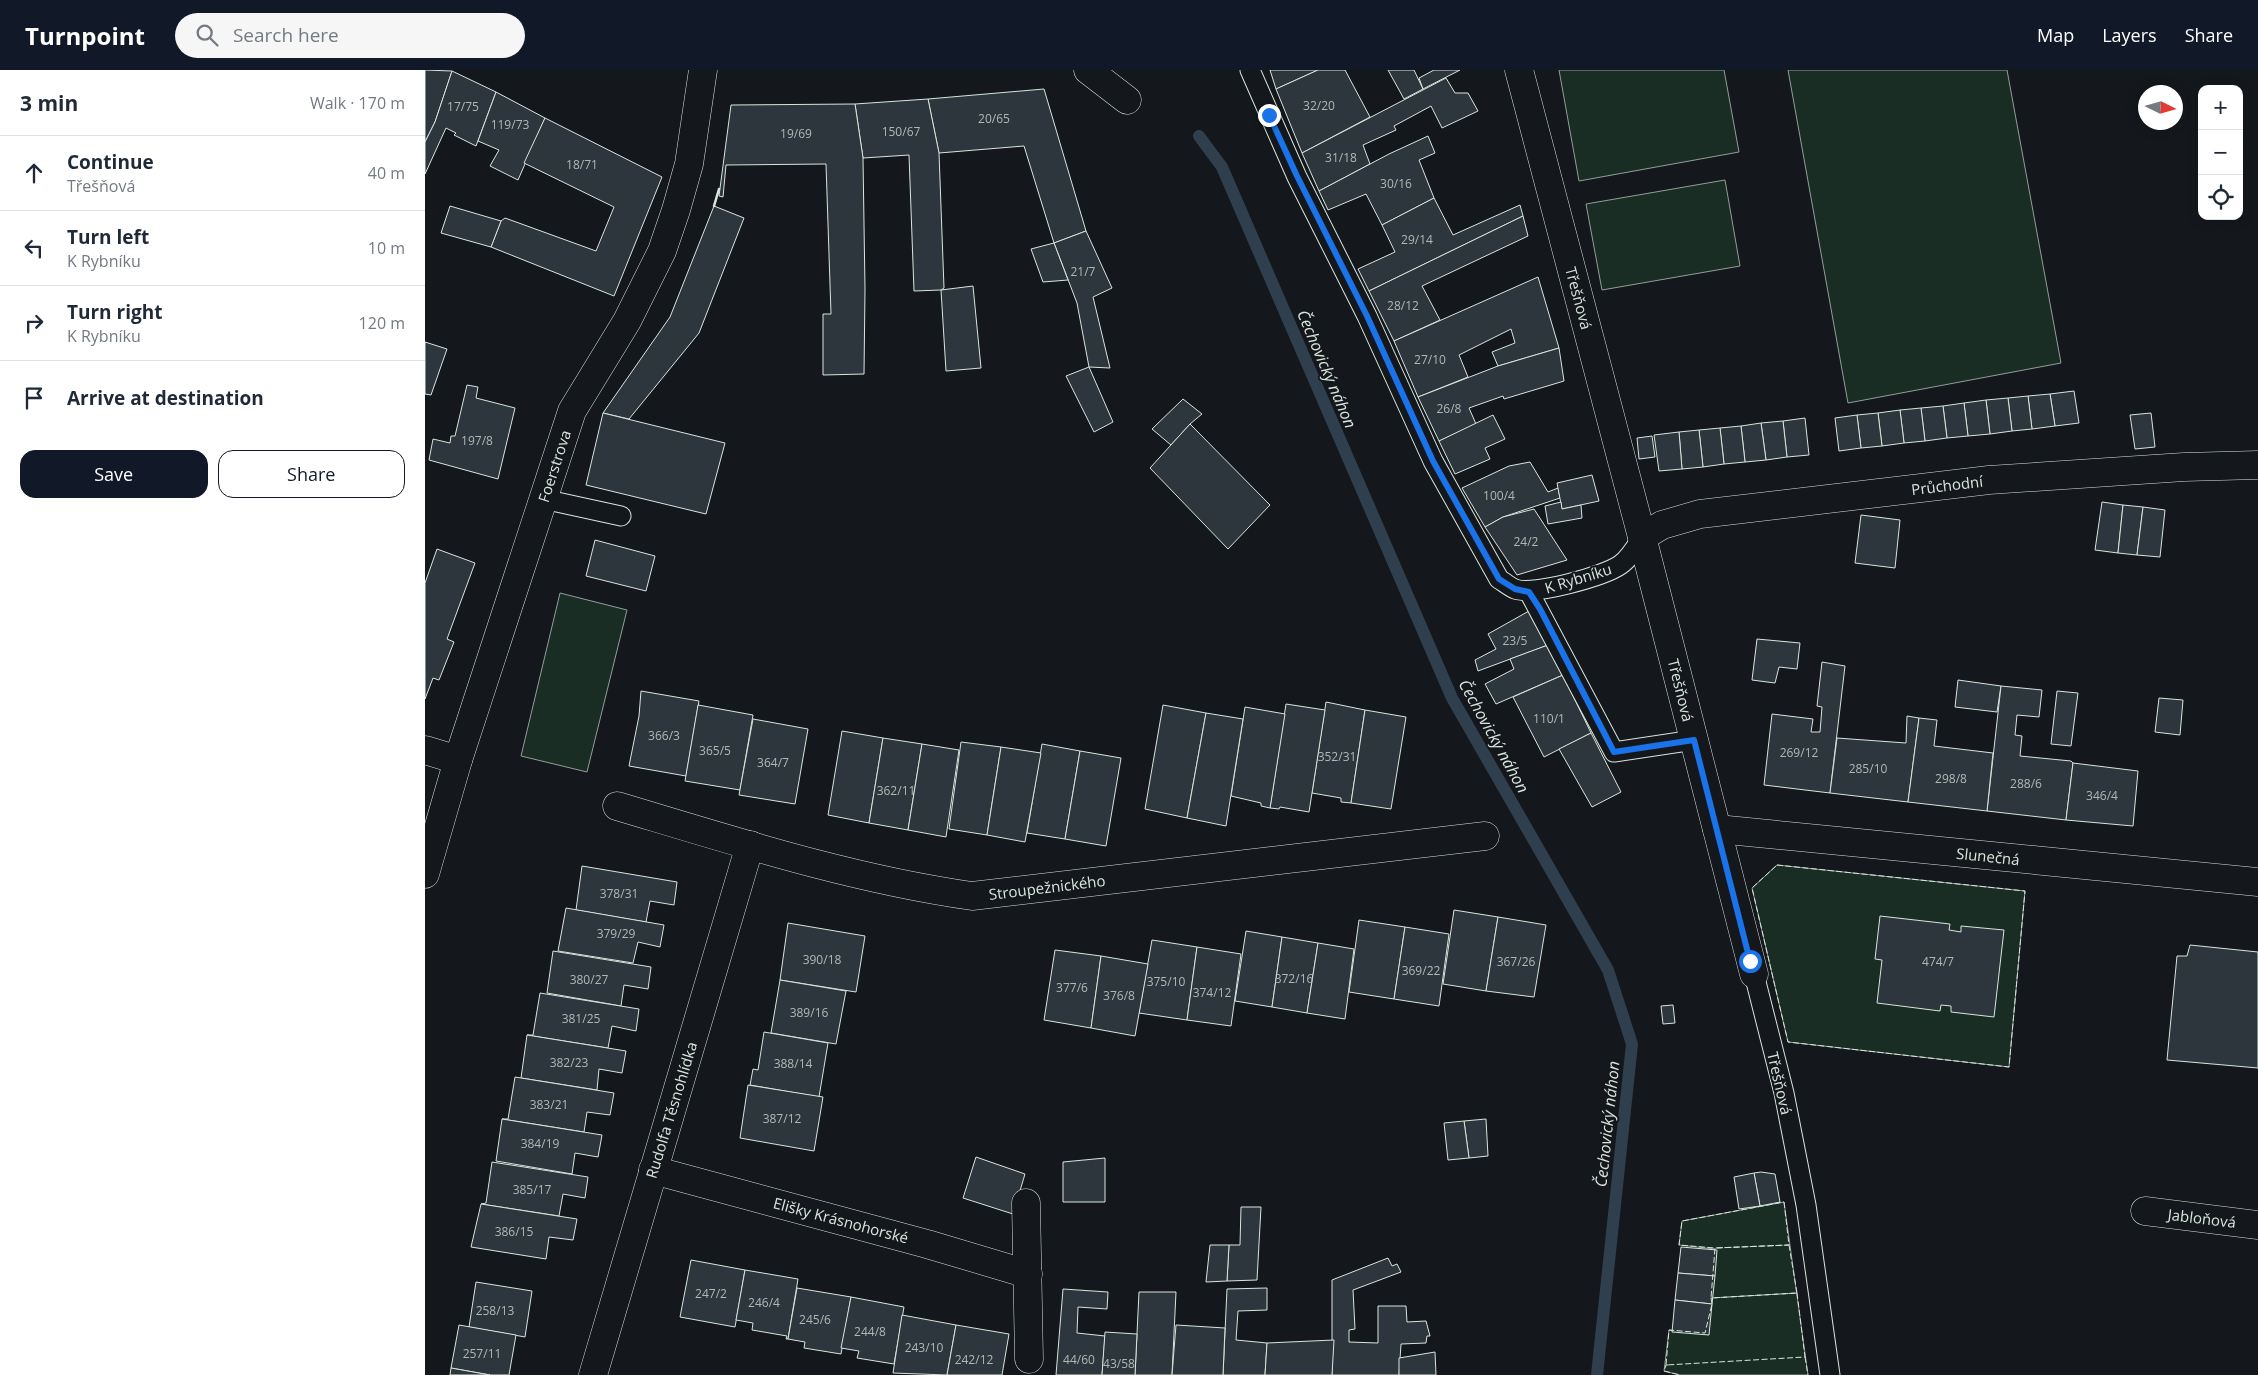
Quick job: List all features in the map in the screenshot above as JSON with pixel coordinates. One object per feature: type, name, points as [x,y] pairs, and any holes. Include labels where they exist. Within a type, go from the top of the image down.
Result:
[{"type":"street","name":"Foerstrova","points":[[425,874],[458,760],[572,411],[627,321],[662,251],[689,164],[703,70]]},
{"type":"street","points":[[1088,70],[1127,100]]},
{"type":"street","name":"Třešňová","points":[[1519,70],[1642,537],[1754,974]]},
{"type":"street","name":"Průchodní","points":[[1642,537],[1662,525],[1699,514],[1989,480],[2184,467],[2258,465]]},
{"type":"street","points":[[425,750],[458,760]]},
{"type":"street","name":"Stroupežnického","points":[[617,806],[750,845],[916,888],[972,896],[1485,836]]},
{"type":"street","name":"Slunečná","points":[[1717,829],[2258,882]]},
{"type":"street","name":"Rudolfa Těsnohlídka","points":[[593,1375],[750,845]]},
{"type":"street","name":"Elišky Krásnohorské","points":[[653,1170],[927,1244],[1028,1274]]},
{"type":"street","points":[[1025,1203],[1029,1359]]},
{"type":"street","name":"Jabloňová","points":[[2145,1211],[2258,1225]]},
{"type":"lane","name":"K Rybníku","points":[[1250,70],[1297,176],[1367,316],[1433,461],[1499,579],[1515,589],[1529,592],[1577,581],[1607,572],[1621,564],[1633,552],[1642,537]]},
{"type":"lane","points":[[543,500],[621,516]]},
{"type":"lane","name":"K Rybníku","points":[[1529,592],[1614,752],[1694,740]]},
{"type":"lane","name":"Třešňová","points":[[1754,974],[1784,1093],[1804,1196],[1830,1375]]},
{"type":"green space","points":[[1559,70],[1724,70],[1739,152],[1579,181]]},
{"type":"green space","points":[[1788,70],[2007,70],[2061,363],[1848,403]]},
{"type":"green space","points":[[1725,180],[1740,266],[1602,290],[1586,204]]},
{"type":"green space","points":[[560,593],[627,610],[587,772],[521,756]]},
{"type":"green space","points":[[1777,865],[2025,891],[2009,1067],[1788,1042],[1752,888]]},
{"type":"green space","points":[[1784,1202],[1808,1375],[1680,1375],[1664,1371],[1669,1330],[1705,1333],[1712,1304],[1715,1249],[1679,1245],[1682,1221]]},
{"type":"building","points":[[425,70],[452,71],[435,122],[425,142]]},
{"type":"building","points":[[1270,70],[1318,70],[1276,89]]},
{"type":"building","points":[[1318,70],[1345,70],[1370,117],[1302,153],[1276,89]]},
{"type":"building","points":[[1388,70],[1414,70],[1423,89],[1404,99]]},
{"type":"building","points":[[1434,70],[1460,70],[1423,89],[1419,78]]},
{"type":"building","points":[[452,71],[496,92],[476,146],[454,135],[456,133],[446,128],[425,174],[425,142],[435,122]]},
{"type":"building","points":[[1446,78],[1455,93],[1468,93],[1478,111],[1442,128],[1431,106],[1394,126],[1396,130],[1363,145],[1370,164],[1319,191],[1302,153]]},
{"type":"building","points":[[1044,89],[1086,231],[1054,243],[1024,146],[939,153],[928,99]]},
{"type":"building","points":[[496,92],[545,118],[518,180],[490,166],[499,150],[478,141]]},
{"type":"building","points":[[928,99],[939,153],[944,288],[941,290],[914,291],[909,155],[863,158],[855,104]]},
{"type":"building","points":[[855,104],[863,158],[864,374],[823,375],[823,314],[831,314],[826,164],[726,165],[723,197],[719,196],[731,105]]},
{"type":"building","points":[[545,118],[662,177],[614,296],[491,247],[501,221],[505,218],[596,251],[614,207],[524,163]]},
{"type":"building","points":[[1428,136],[1435,153],[1419,160],[1434,198],[1382,225],[1366,194],[1328,210],[1319,191]]},
{"type":"building","points":[[1434,198],[1453,235],[1520,205],[1523,216],[1369,291],[1358,269],[1395,252],[1382,225]]},
{"type":"building","points":[[450,206],[501,221],[491,247],[441,233]]},
{"type":"building","points":[[714,206],[744,218],[699,333],[629,419],[603,413],[670,317]]},
{"type":"building","points":[[1523,216],[1528,236],[1422,286],[1440,320],[1394,341],[1369,291]]},
{"type":"building","points":[[1086,231],[1112,288],[1093,297],[1110,368],[1089,367],[1077,303],[1054,243]]},
{"type":"building","points":[[1054,243],[1068,280],[1043,282],[1031,249]]},
{"type":"building","points":[[1538,277],[1559,348],[1498,366],[1492,352],[1515,343],[1511,329],[1459,355],[1468,377],[1418,397],[1394,341]]},
{"type":"building","points":[[973,286],[981,368],[946,371],[941,290]]},
{"type":"building","points":[[425,342],[447,349],[431,395],[425,394]]},
{"type":"building","points":[[1559,348],[1564,381],[1504,399],[1503,396],[1469,408],[1476,424],[1439,441],[1418,397],[1498,366]]},
{"type":"building","points":[[1089,367],[1113,422],[1094,432],[1066,376]]},
{"type":"building","points":[[467,385],[478,387],[476,398],[515,408],[498,479],[429,460],[433,439],[450,443],[451,436],[455,436]]},
{"type":"building","points":[[2074,391],[2079,423],[2055,426],[2050,394]]},
{"type":"building","points":[[2050,394],[2055,426],[2032,429],[2028,396]]},
{"type":"building","points":[[2028,396],[2032,429],[2012,431],[2008,398]]},
{"type":"building","points":[[2008,398],[2012,431],[1990,434],[1986,400]]},
{"type":"building","points":[[1183,399],[1202,414],[1171,445],[1152,429]]},
{"type":"building","points":[[1986,400],[1990,434],[1968,436],[1964,403]]},
{"type":"building","points":[[1964,403],[1968,436],[1947,438],[1943,406]]},
{"type":"building","points":[[1943,406],[1947,438],[1925,441],[1921,408]]},
{"type":"building","points":[[1921,408],[1925,441],[1904,443],[1900,410]]},
{"type":"building","points":[[1900,410],[1904,443],[1882,446],[1878,413]]},
{"type":"building","points":[[603,413],[725,443],[706,514],[586,485]]},
{"type":"building","points":[[1878,413],[1882,446],[1861,448],[1857,415]]},
{"type":"building","points":[[2151,413],[2155,447],[2135,449],[2130,415]]},
{"type":"building","points":[[1493,415],[1505,439],[1485,448],[1490,459],[1455,474],[1439,441]]},
{"type":"building","points":[[1857,415],[1861,448],[1839,451],[1835,418]]},
{"type":"building","points":[[1805,418],[1809,455],[1787,457],[1783,421]]},
{"type":"building","points":[[1783,421],[1787,457],[1766,460],[1761,423]]},
{"type":"building","points":[[1761,423],[1766,460],[1745,462],[1741,426]]},
{"type":"building","points":[[1190,424],[1270,505],[1228,549],[1150,468]]},
{"type":"building","points":[[1741,426],[1745,462],[1724,464],[1720,428]]},
{"type":"building","points":[[1720,428],[1724,464],[1703,467],[1699,430]]},
{"type":"building","points":[[1699,430],[1703,467],[1682,469],[1679,432]]},
{"type":"building","points":[[1679,432],[1682,469],[1659,471],[1654,435]]},
{"type":"building","points":[[1652,436],[1655,457],[1639,459],[1637,438]]},
{"type":"building","points":[[1530,462],[1548,492],[1558,488],[1560,498],[1503,517],[1485,527],[1462,488],[1509,466]]},
{"type":"building","points":[[1592,475],[1599,501],[1562,509],[1557,483]]},
{"type":"building","points":[[1561,502],[1562,509],[1581,505],[1582,518],[1548,524],[1545,506]]},
{"type":"building","points":[[2102,502],[2123,505],[2118,553],[2095,550]]},
{"type":"building","points":[[2123,505],[2143,507],[2137,555],[2118,553]]},
{"type":"building","points":[[2143,507],[2165,510],[2160,557],[2137,555]]},
{"type":"building","points":[[1534,509],[1567,560],[1517,575],[1485,527],[1503,517]]},
{"type":"building","points":[[1861,515],[1900,520],[1895,568],[1855,563]]},
{"type":"building","points":[[595,540],[655,556],[646,591],[586,576]]},
{"type":"building","points":[[437,549],[475,563],[447,639],[454,642],[439,680],[433,678],[425,699],[425,583]]},
{"type":"building","points":[[1529,611],[1548,645],[1478,671],[1475,660],[1496,649],[1488,634]]},
{"type":"building","points":[[1757,639],[1800,643],[1797,669],[1779,667],[1775,683],[1752,680]]},
{"type":"building","points":[[1548,645],[1563,675],[1496,704],[1485,684],[1514,669],[1510,659]]},
{"type":"building","points":[[1822,662],[1845,666],[1830,793],[1764,785],[1772,714],[1813,719],[1811,732],[1820,732],[1822,707],[1817,706]]},
{"type":"building","points":[[1563,675],[1591,733],[1544,757],[1513,697]]},
{"type":"building","points":[[1958,680],[2001,686],[1997,712],[1955,707]]},
{"type":"building","points":[[2001,686],[2042,690],[2039,717],[2017,715],[2015,735],[2022,736],[2020,756],[2071,761],[2073,763],[2066,820],[1987,811]]},
{"type":"building","points":[[641,691],[699,701],[686,776],[629,766],[639,716]]},
{"type":"building","points":[[2057,691],[2078,693],[2071,746],[2051,744]]},
{"type":"building","points":[[2159,698],[2183,700],[2180,735],[2155,732]]},
{"type":"building","points":[[1326,702],[1365,710],[1351,803],[1341,802],[1341,798],[1312,793]]},
{"type":"building","points":[[1286,704],[1325,710],[1309,812],[1280,807],[1279,809],[1270,808]]},
{"type":"building","points":[[698,705],[753,715],[740,790],[685,781]]},
{"type":"building","points":[[1163,705],[1206,713],[1187,818],[1145,809]]},
{"type":"building","points":[[1245,707],[1285,714],[1270,808],[1261,806],[1261,803],[1231,796]]},
{"type":"building","points":[[1365,710],[1406,717],[1391,809],[1351,803]]},
{"type":"building","points":[[1206,713],[1243,719],[1226,826],[1187,818]]},
{"type":"building","points":[[1907,716],[1919,718],[1908,802],[1830,793],[1837,738],[1906,743]]},
{"type":"building","points":[[1919,718],[1937,720],[1934,746],[1993,753],[1987,811],[1908,802]]},
{"type":"building","points":[[753,719],[808,729],[795,804],[739,795]]},
{"type":"building","points":[[842,731],[883,738],[869,823],[828,815]]},
{"type":"building","points":[[1591,733],[1621,792],[1592,807],[1559,749]]},
{"type":"building","points":[[883,738],[922,744],[908,830],[869,823]]},
{"type":"building","points":[[961,742],[1001,747],[987,835],[949,829]]},
{"type":"building","points":[[922,744],[959,750],[946,837],[908,830]]},
{"type":"building","points":[[1042,744],[1080,751],[1065,839],[1027,833]]},
{"type":"building","points":[[1001,747],[1041,753],[1025,842],[987,835]]},
{"type":"building","points":[[1080,751],[1121,758],[1106,846],[1065,839]]},
{"type":"building","points":[[2073,763],[2138,771],[2133,826],[2066,820]]},
{"type":"building","points":[[582,866],[677,882],[674,905],[650,901],[646,922],[576,910]]},
{"type":"building","points":[[566,908],[664,925],[660,947],[638,942],[633,963],[558,951]]},
{"type":"building","points":[[1454,910],[1498,917],[1486,991],[1443,984]]},
{"type":"building","points":[[1880,916],[1950,924],[1949,930],[1961,932],[1961,926],[2004,930],[1994,1017],[1951,1012],[1951,1006],[1941,1005],[1940,1011],[1877,1003],[1882,960],[1875,959]]},
{"type":"building","points":[[1498,917],[1546,925],[1534,997],[1486,991]]},
{"type":"building","points":[[1359,920],[1405,927],[1394,999],[1349,992]]},
{"type":"building","points":[[788,923],[865,936],[856,992],[780,980]]},
{"type":"building","points":[[1405,927],[1449,934],[1439,1006],[1394,999]]},
{"type":"building","points":[[1246,931],[1282,937],[1272,1007],[1235,1001]]},
{"type":"building","points":[[1282,937],[1318,943],[1307,1013],[1272,1007]]},
{"type":"building","points":[[1152,940],[1197,947],[1187,1020],[1139,1013]]},
{"type":"building","points":[[1318,943],[1354,949],[1345,1019],[1307,1013]]},
{"type":"building","points":[[2190,945],[2258,952],[2258,1068],[2167,1060],[2177,956],[2187,956]]},
{"type":"building","points":[[1197,947],[1241,954],[1231,1026],[1187,1020]]},
{"type":"building","points":[[1055,950],[1101,956],[1091,1028],[1044,1020]]},
{"type":"building","points":[[553,951],[651,967],[648,989],[624,985],[621,1006],[547,993]]},
{"type":"building","points":[[1101,956],[1148,964],[1135,1036],[1091,1028]]},
{"type":"building","points":[[780,980],[846,991],[836,1044],[771,1033]]},
{"type":"building","points":[[540,993],[639,1009],[636,1031],[612,1026],[608,1048],[527,1035],[533,1035]]},
{"type":"building","points":[[1673,1005],[1675,1023],[1663,1024],[1661,1006]]},
{"type":"building","points":[[764,1032],[828,1043],[819,1097],[750,1085],[753,1069],[758,1070]]},
{"type":"building","points":[[527,1035],[626,1051],[622,1073],[599,1069],[597,1090],[521,1078]]},
{"type":"building","points":[[515,1077],[614,1093],[610,1115],[587,1112],[584,1132],[502,1119],[508,1119]]},
{"type":"building","points":[[748,1085],[823,1097],[814,1151],[740,1138]]},
{"type":"building","points":[[502,1119],[602,1135],[598,1157],[575,1153],[572,1174],[496,1161]]},
{"type":"building","points":[[1486,1119],[1488,1156],[1469,1158],[1464,1121]]},
{"type":"building","points":[[1464,1121],[1469,1158],[1448,1160],[1444,1123]]},
{"type":"building","points":[[976,1157],[1025,1174],[1013,1214],[963,1198]]},
{"type":"building","points":[[1105,1158],[1105,1202],[1063,1202],[1063,1162]]},
{"type":"building","points":[[492,1162],[588,1177],[585,1198],[563,1194],[559,1216],[481,1204],[486,1203]]},
{"type":"building","points":[[1754,1173],[1775,1174],[1780,1202],[1760,1206]]},
{"type":"building","points":[[1754,1173],[1760,1206],[1739,1209],[1734,1177]]},
{"type":"building","points":[[481,1204],[577,1219],[573,1240],[549,1237],[546,1259],[471,1247]]},
{"type":"building","points":[[1241,1207],[1261,1207],[1257,1280],[1227,1281],[1229,1245],[1240,1245]]},
{"type":"building","points":[[1210,1245],[1229,1245],[1227,1281],[1206,1282]]},
{"type":"building","points":[[1681,1247],[1717,1250],[1715,1276],[1678,1273]]},
{"type":"building","points":[[1388,1258],[1392,1266],[1397,1264],[1401,1272],[1353,1290],[1355,1329],[1349,1330],[1349,1342],[1378,1343],[1378,1306],[1406,1306],[1407,1322],[1426,1321],[1430,1336],[1427,1336],[1426,1343],[1401,1344],[1399,1375],[1332,1375],[1332,1280]]},
{"type":"building","points":[[691,1260],[745,1270],[735,1327],[680,1317]]},
{"type":"building","points":[[745,1270],[798,1279],[788,1339],[786,1339],[787,1336],[752,1330],[753,1323],[736,1320]]},
{"type":"building","points":[[1678,1273],[1715,1276],[1712,1304],[1675,1300]]},
{"type":"building","points":[[476,1282],[532,1291],[525,1337],[469,1327]]},
{"type":"building","points":[[797,1288],[851,1297],[841,1354],[804,1348],[805,1342],[788,1339]]},
{"type":"building","points":[[1267,1288],[1267,1310],[1238,1311],[1236,1340],[1267,1343],[1265,1375],[1223,1375],[1227,1289]]},
{"type":"building","points":[[1063,1289],[1108,1292],[1107,1309],[1078,1307],[1077,1333],[1105,1336],[1102,1375],[1056,1375]]},
{"type":"building","points":[[1139,1292],[1176,1292],[1172,1375],[1135,1375]]},
{"type":"building","points":[[851,1297],[904,1307],[894,1364],[857,1358],[859,1351],[841,1348]]},
{"type":"building","points":[[1675,1300],[1712,1304],[1709,1335],[1672,1332]]},
{"type":"building","points":[[902,1315],[956,1325],[947,1375],[893,1373]]},
{"type":"building","points":[[459,1325],[516,1335],[509,1375],[490,1375],[451,1368]]},
{"type":"building","points":[[956,1325],[1009,1334],[1002,1375],[947,1375]]},
{"type":"building","points":[[1176,1325],[1225,1328],[1223,1375],[1172,1375]]},
{"type":"building","points":[[1105,1332],[1137,1334],[1135,1375],[1102,1375]]},
{"type":"building","points":[[1334,1340],[1332,1375],[1265,1375],[1267,1343]]},
{"type":"building","points":[[1435,1352],[1436,1375],[1399,1375],[1399,1358]]},
{"type":"building","points":[[451,1368],[490,1375],[450,1375]]},
{"type":"waterway","name":"Čechovický náhon","points":[[1199,136],[1222,167],[1452,698],[1608,970],[1632,1044],[1597,1375]]},
{"type":"fence","points":[[1777,865],[2025,891],[2009,1067],[1788,1042],[1752,888],[1777,865]]},
{"type":"fence","points":[[1784,1202],[1789,1245],[1715,1248],[1679,1245],[1682,1221],[1784,1202]]},
{"type":"fence","points":[[1789,1245],[1797,1293],[1711,1298],[1715,1248],[1789,1245]]},
{"type":"fence","points":[[1797,1293],[1805,1357],[1666,1365],[1669,1330],[1705,1333],[1712,1304],[1711,1298],[1797,1293]]},
{"type":"fence","points":[[1805,1357],[1808,1375]]},
{"type":"fence","points":[[1668,1365],[1666,1365],[1664,1371],[1680,1375]]},
{"type":"wall","points":[[714,206],[719,189]]},
{"type":"route","points":[[1269,115],[1297,176],[1367,316],[1433,461],[1499,579],[1515,589],[1529,592],[1540,609],[1614,752],[1694,740],[1750,961]]}]
